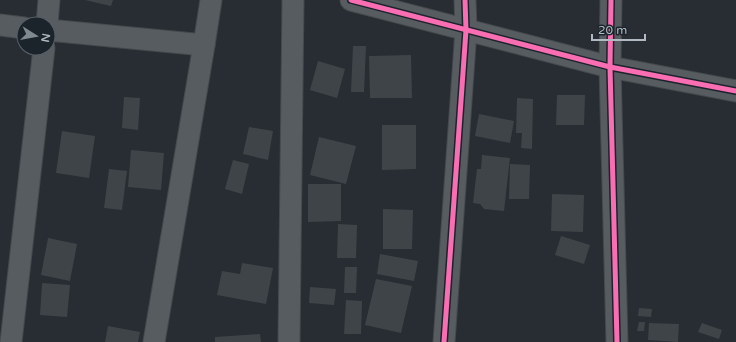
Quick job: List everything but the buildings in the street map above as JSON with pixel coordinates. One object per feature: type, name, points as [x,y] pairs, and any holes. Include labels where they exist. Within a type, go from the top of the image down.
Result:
[{"type":"street","points":[[48,16],[49,0]]},
{"type":"street","points":[[154,342],[211,0]]},
{"type":"street","points":[[289,342],[293,0]]},
{"type":"street","points":[[351,0],[610,67],[736,91]]},
{"type":"street","points":[[444,342],[466,30],[465,0]]},
{"type":"street","points":[[611,0],[610,67],[617,342]]},
{"type":"street","points":[[0,25],[16,27]]},
{"type":"street","points":[[56,31],[204,45]]},
{"type":"street","points":[[12,342],[43,56]]},
{"type":"cycle path","points":[[351,0],[610,67],[736,91]]},
{"type":"cycle path","points":[[444,342],[466,30],[465,0]]},
{"type":"cycle path","points":[[611,0],[610,67],[617,342]]}]
